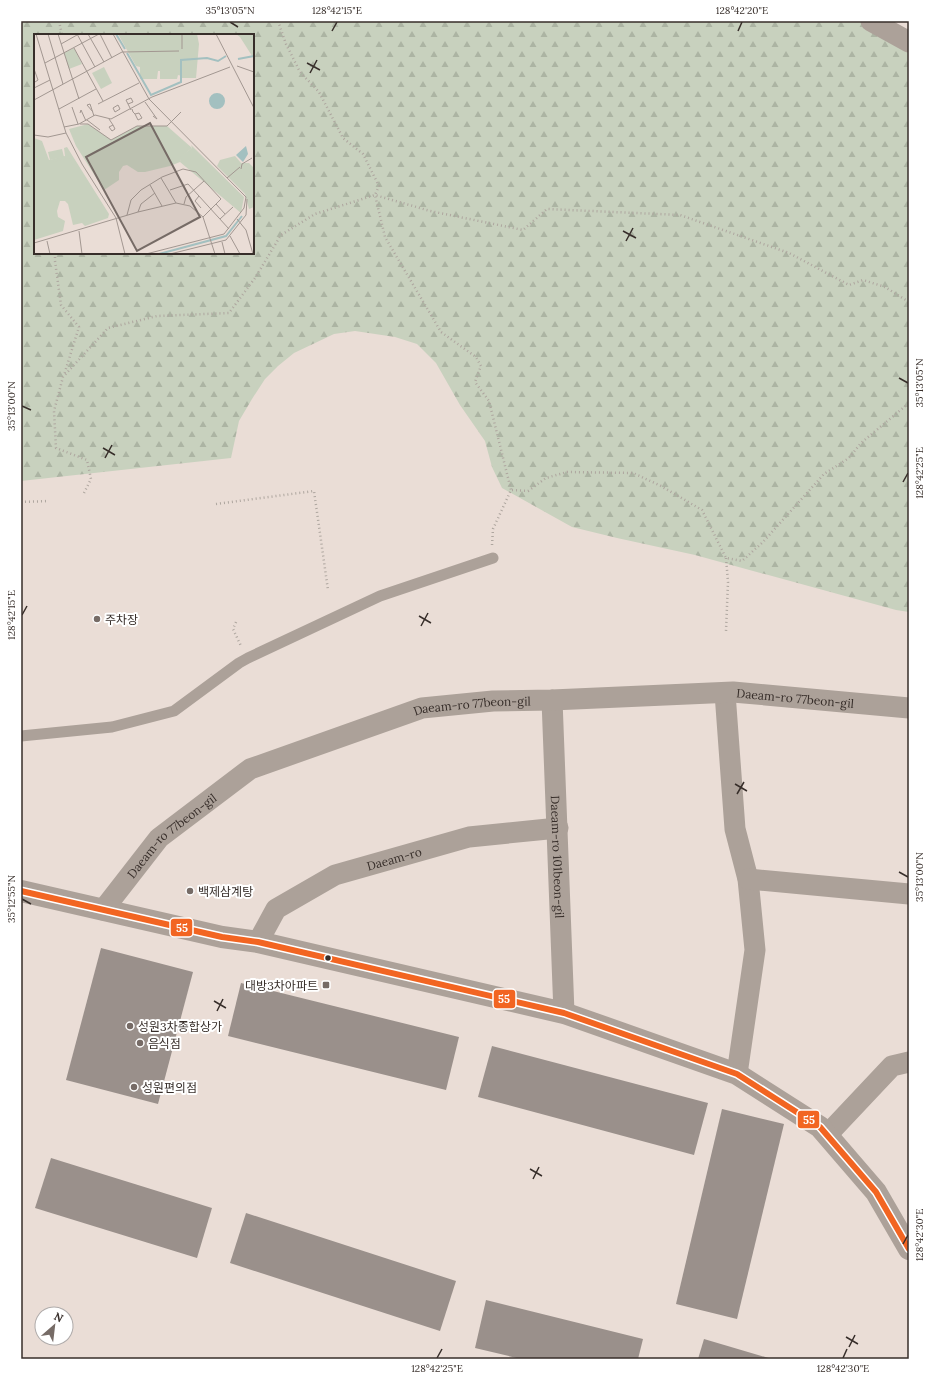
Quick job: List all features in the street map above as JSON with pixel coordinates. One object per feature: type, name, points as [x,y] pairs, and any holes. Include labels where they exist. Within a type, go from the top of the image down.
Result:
[{"type":"street","points":[[871,21],[909,42]]},
{"type":"street","name":"Daeam-ro 77beon-gil","points":[[103,910],[159,838],[250,769],[422,708],[492,702],[733,692],[909,708]]},
{"type":"street","points":[[725,693],[734,829],[748,879],[755,950],[737,1074]]},
{"type":"street","name":"Daeam-ro 101beon-gil","points":[[552,700],[564,1013]]},
{"type":"street","name":"Daeam-ro","points":[[258,942],[276,909],[334,875],[469,837],[558,828]]},
{"type":"street","points":[[748,879],[909,894]]},
{"type":"street","points":[[21,891],[222,937],[258,942],[564,1013],[737,1074],[820,1127],[876,1192],[909,1248]]},
{"type":"street","points":[[827,1135],[892,1066],[909,1062]]},
{"type":"lane","points":[[21,736],[112,727],[174,711],[248,658],[380,596],[493,558]]},
{"type":"path","points":[[59,21],[62,34]]},
{"type":"path","points":[[278,21],[286,44],[300,72],[319,92],[343,138],[363,154],[379,186],[375,195],[385,237],[441,332],[476,357],[481,366],[475,382],[489,401],[511,490],[492,529],[492,543]]},
{"type":"path","points":[[63,378],[108,328],[157,316],[229,313],[255,278],[282,235],[315,214],[375,195],[430,211],[523,230],[547,209],[680,215],[789,253],[849,285],[863,280],[885,287],[909,302]]},
{"type":"path","points":[[55,254],[61,305],[79,327],[54,411],[56,448],[87,460],[91,479],[84,493]]},
{"type":"path","points":[[726,558],[742,561],[763,542],[824,474],[849,458],[876,429],[909,403]]},
{"type":"path","points":[[511,490],[528,491],[546,478],[567,472],[633,473],[662,486],[702,510],[726,558],[728,582],[726,631]]},
{"type":"path","points":[[216,504],[314,491],[328,590]]},
{"type":"path","points":[[21,502],[48,501]]},
{"type":"path","points":[[236,622],[232,629],[248,658]]},
{"type":"green space","points":[[21,21],[871,21],[909,42],[909,612],[896,610],[695,555],[572,527],[502,488],[492,467],[485,441],[460,405],[436,363],[417,344],[395,337],[355,331],[334,334],[294,353],[265,379],[252,399],[239,421],[231,458],[21,481]]},
{"type":"building","name":"성원3차종합상가","points":[[101,948],[193,972],[158,1104],[66,1080]]},
{"type":"building","points":[[241,983],[459,1037],[446,1090],[228,1036]]},
{"type":"building","points":[[492,1046],[708,1103],[694,1155],[478,1097]]},
{"type":"building","points":[[722,1109],[784,1124],[737,1319],[676,1304]]},
{"type":"building","points":[[51,1158],[212,1208],[197,1258],[35,1208]]},
{"type":"building","points":[[246,1213],[456,1281],[440,1331],[230,1263]]},
{"type":"building","points":[[486,1300],[643,1339],[638,1359],[521,1359],[475,1348]]},
{"type":"building","points":[[704,1339],[772,1359],[698,1359]]},
{"type":"transit line","name":"55","points":[[21,891],[222,937],[258,942],[564,1013],[737,1074],[820,1127],[876,1192],[909,1249]]},
{"type":"place","name":"주차장","points":[[97,619]]},
{"type":"place","name":"백제삼계탕","points":[[190,891]]},
{"type":"place","name":"대방3차아파트","points":[[326,985]]},
{"type":"place","name":"성원3차종합상가","points":[[130,1026]]},
{"type":"place","name":"음식점","points":[[140,1043]]},
{"type":"place","name":"성원편의점","points":[[134,1087]]}]
